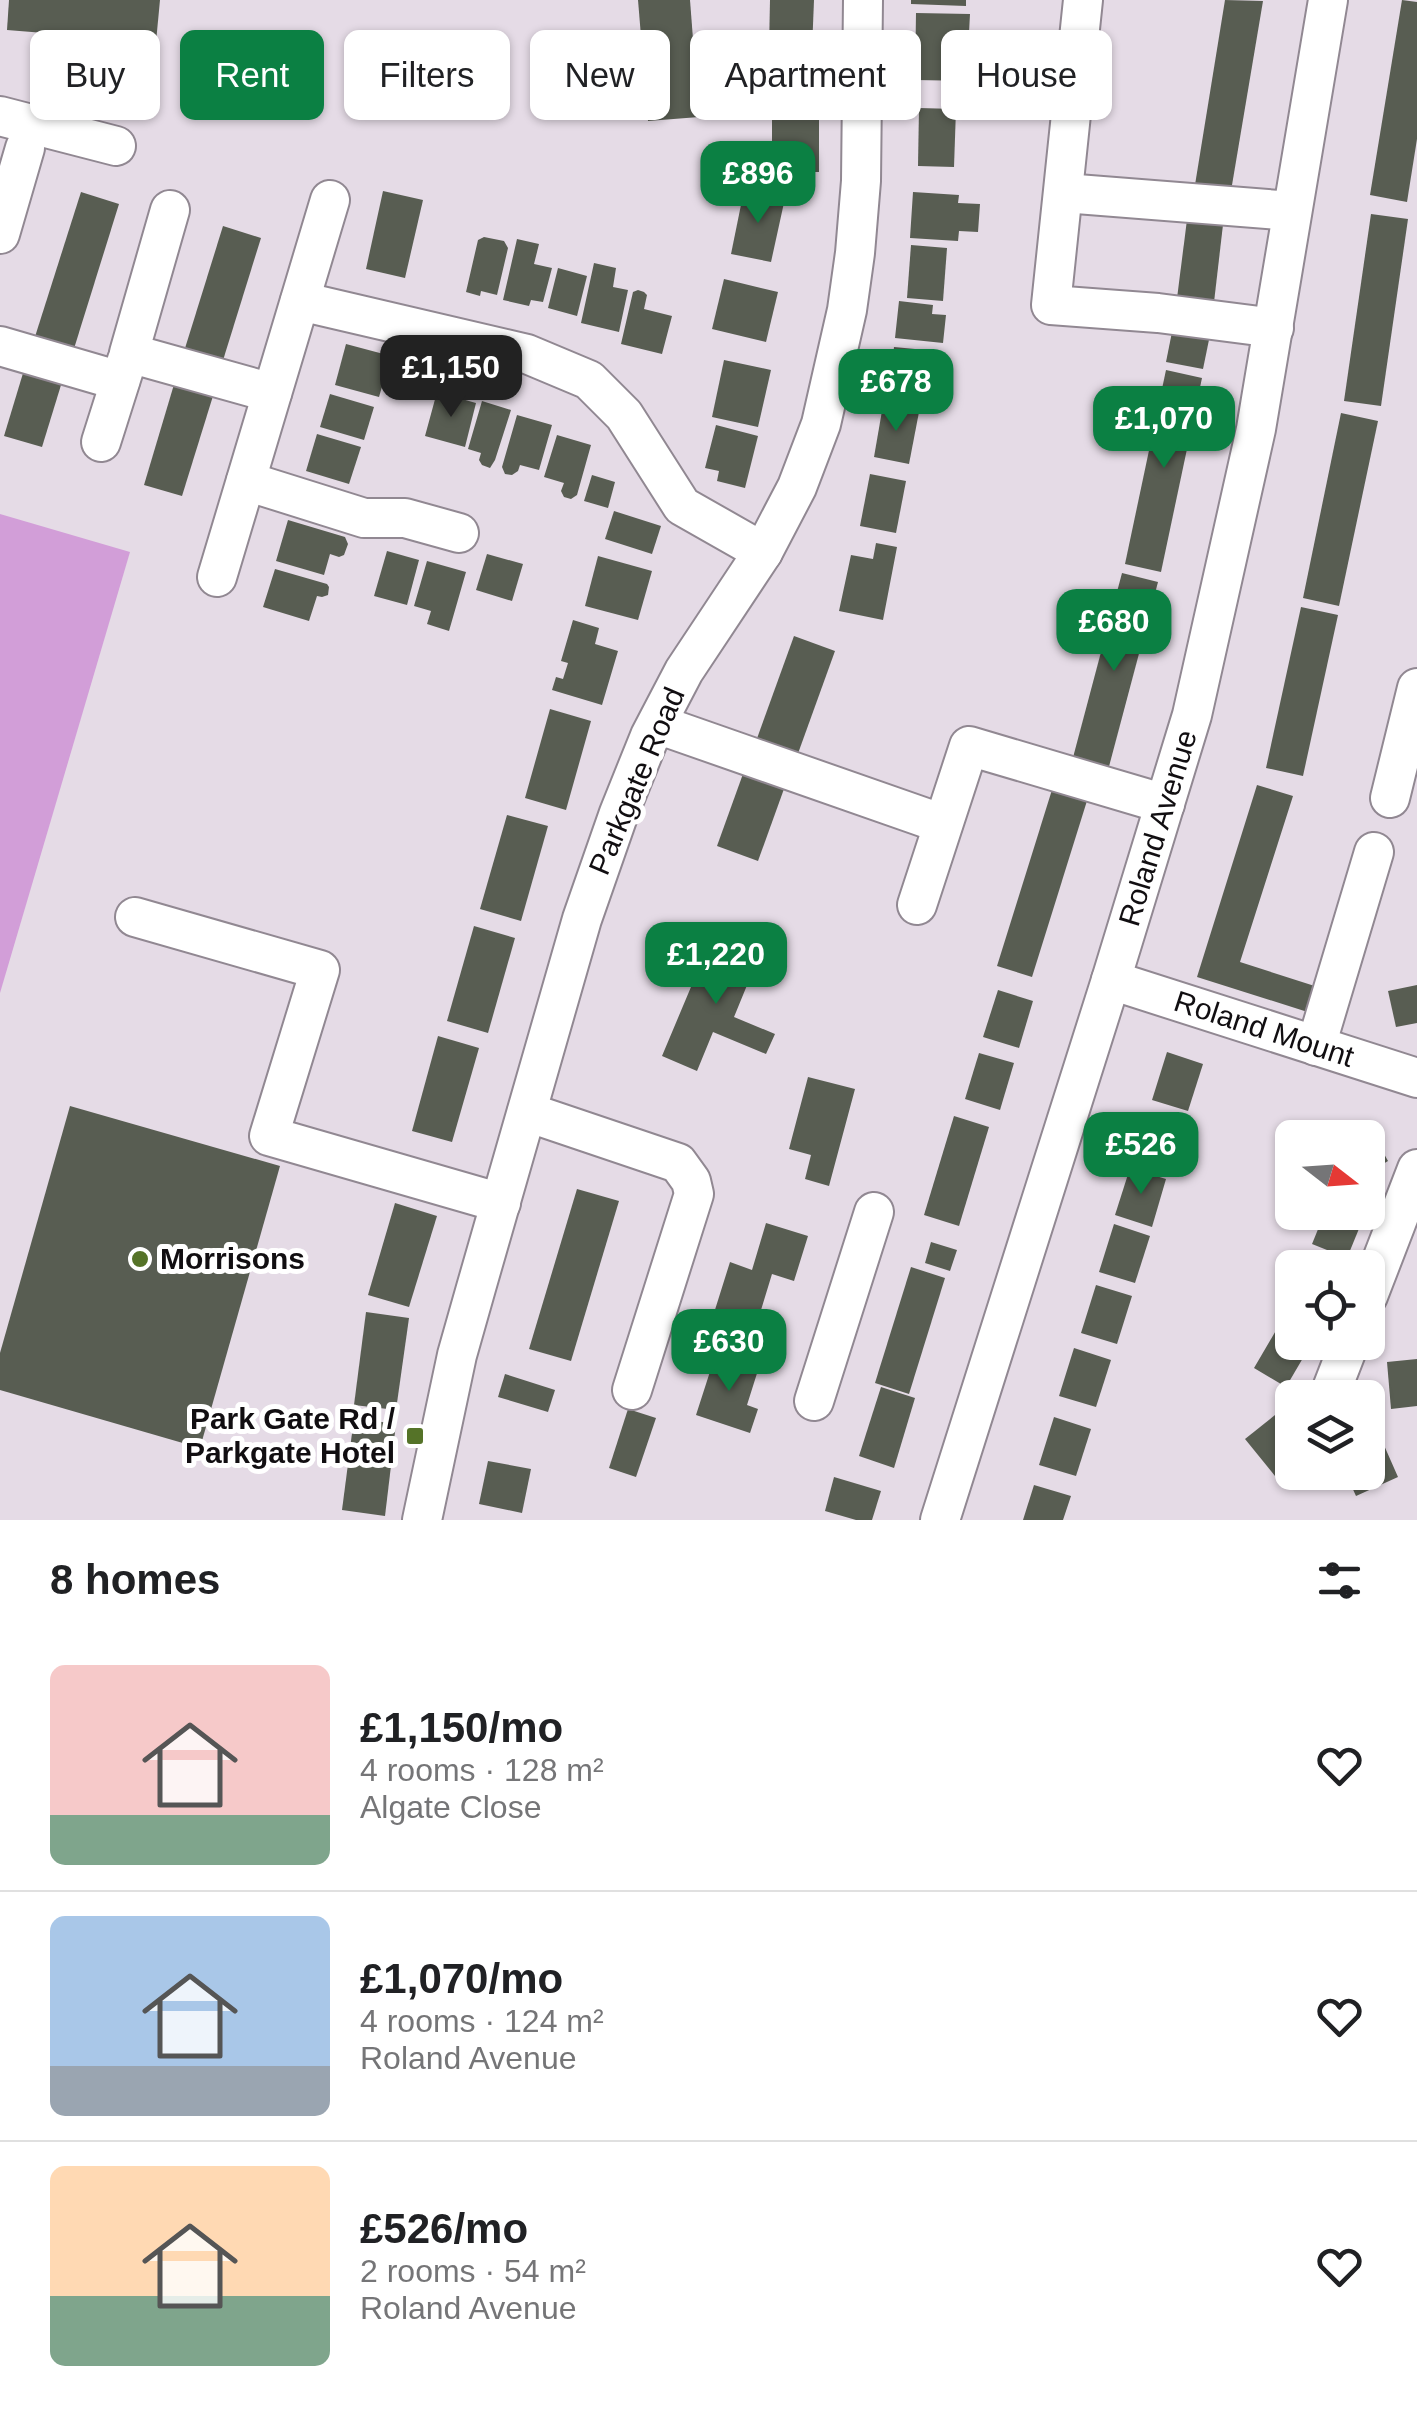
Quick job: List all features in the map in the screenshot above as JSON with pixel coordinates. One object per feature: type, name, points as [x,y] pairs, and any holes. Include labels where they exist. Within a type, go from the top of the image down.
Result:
[{"type":"street","name":"Parkgate Road","points":[[422,1520],[458,1355],[500,1203],[582,919],[618,814],[684,671],[764,552],[798,487],[821,424],[847,310],[855,253],[861,181],[864,0]]},
{"type":"street","points":[[1083,0],[1051,304],[1274,328]]},
{"type":"street","name":"Roland Avenue","points":[[940,1520],[1192,714],[1256,429],[1328,0]]},
{"type":"street","points":[[0,116],[116,146]]},
{"type":"street","points":[[0,234],[24,148]]},
{"type":"street","points":[[1064,192],[1292,211]]},
{"type":"street","points":[[217,578],[330,200]]},
{"type":"street","points":[[101,442],[170,210]]},
{"type":"street","points":[[300,302],[526,354],[589,380],[624,415],[682,506],[764,552]]},
{"type":"street","points":[[0,346],[272,394]]},
{"type":"street","points":[[246,480],[364,518],[405,518],[458,533]]},
{"type":"street","points":[[1390,798],[1417,688]]},
{"type":"street","points":[[657,724],[943,824]]},
{"type":"street","points":[[917,905],[969,746],[1166,804]]},
{"type":"street","points":[[1316,1046],[1374,852]]},
{"type":"street","points":[[135,917],[320,970],[270,1136],[500,1203]]},
{"type":"street","name":"Roland Mount","points":[[1111,980],[1417,1078]]},
{"type":"street","points":[[526,1112],[678,1163],[691,1181],[694,1194],[632,1390]]},
{"type":"street","points":[[1385,1252],[1417,1169]]},
{"type":"street","points":[[814,1401],[874,1212]]},
{"type":"shaded area","points":[[0,514],[130,552],[0,993]]},
{"type":"building","points":[[9,0],[160,0],[157,30],[7,30]]},
{"type":"building","points":[[638,0],[690,0],[690,118],[670,119],[670,30],[640,30]]},
{"type":"building","points":[[770,0],[814,0],[813,30],[769,30]]},
{"type":"building","points":[[911,0],[966,0],[966,6],[911,4]]},
{"type":"building","points":[[1225,0],[1263,1],[1230,197],[1194,191]]},
{"type":"building","points":[[1402,0],[1417,2],[1417,139],[1407,202],[1370,195]]},
{"type":"building","points":[[916,13],[970,14],[969,30],[941,30],[941,80],[921,80],[921,30],[916,30]]},
{"type":"building","points":[[921,108],[941,109],[941,120],[956,120],[954,167],[918,166]]},
{"type":"building","points":[[772,120],[819,120],[819,172],[772,172]]},
{"type":"building","points":[[744,190],[785,198],[771,262],[731,254]]},
{"type":"building","points":[[383,191],[423,200],[405,278],[366,269]]},
{"type":"building","points":[[81,192],[119,204],[72,355],[33,343]]},
{"type":"building","points":[[913,192],[959,195],[958,203],[980,204],[978,232],[959,231],[958,241],[910,238]]},
{"type":"building","points":[[1188,212],[1224,216],[1213,311],[1176,306]]},
{"type":"building","points":[[1371,214],[1408,219],[1381,406],[1344,401]]},
{"type":"building","points":[[223,226],[261,238],[220,370],[182,358]]},
{"type":"building","points":[[484,237],[504,241],[508,248],[497,295],[466,292],[478,240]]},
{"type":"building","points":[[517,239],[539,244],[534,264],[552,268],[543,302],[531,300],[529,306],[503,300]]},
{"type":"building","points":[[911,245],[947,248],[943,301],[907,298]]},
{"type":"building","points":[[594,263],[616,268],[613,287],[628,290],[619,332],[581,323]]},
{"type":"building","points":[[558,268],[587,276],[577,316],[548,308]]},
{"type":"building","points":[[724,279],[778,292],[766,342],[712,329]]},
{"type":"building","points":[[638,290],[647,295],[644,309],[672,316],[662,354],[621,344],[633,292]]},
{"type":"building","points":[[899,301],[933,305],[932,314],[946,315],[943,343],[895,338]]},
{"type":"building","points":[[1174,322],[1211,330],[1203,369],[1166,362]]},
{"type":"building","points":[[346,344],[391,356],[379,397],[335,385]]},
{"type":"building","points":[[894,347],[936,351],[931,392],[890,388]]},
{"type":"building","points":[[27,360],[65,372],[42,447],[4,436]]},
{"type":"building","points":[[724,360],[771,370],[758,427],[712,417]]},
{"type":"building","points":[[1166,370],[1202,378],[1161,572],[1125,564]]},
{"type":"building","points":[[178,371],[217,383],[182,496],[144,485]]},
{"type":"building","points":[[437,392],[476,403],[465,447],[425,436]]},
{"type":"building","points":[[330,394],[374,407],[364,440],[320,427]]},
{"type":"building","points":[[482,401],[511,410],[490,468],[479,460],[481,453],[468,449]]},
{"type":"building","points":[[883,405],[919,412],[909,464],[874,457]]},
{"type":"building","points":[[1341,413],[1378,421],[1339,606],[1303,598]]},
{"type":"building","points":[[517,415],[552,425],[539,470],[520,465],[512,475],[505,474],[502,467]]},
{"type":"building","points":[[716,425],[758,436],[745,488],[717,481],[719,471],[705,468]]},
{"type":"building","points":[[317,434],[361,447],[349,484],[306,471]]},
{"type":"building","points":[[557,435],[591,445],[577,495],[571,499],[561,491],[564,483],[544,477]]},
{"type":"building","points":[[870,474],[906,481],[896,533],[860,526]]},
{"type":"building","points":[[592,475],[615,482],[608,508],[584,501]]},
{"type":"building","points":[[614,511],[661,526],[652,554],[605,539]]},
{"type":"building","points":[[288,520],[345,537],[348,544],[344,555],[330,554],[324,575],[276,561]]},
{"type":"building","points":[[876,543],[897,547],[883,620],[839,611],[851,555],[873,559]]},
{"type":"building","points":[[387,551],[419,560],[407,605],[374,596]]},
{"type":"building","points":[[487,554],[523,564],[512,601],[476,590]]},
{"type":"building","points":[[598,556],[652,571],[638,620],[585,606]]},
{"type":"building","points":[[427,561],[466,572],[449,631],[427,624],[431,611],[414,606]]},
{"type":"building","points":[[275,569],[329,587],[328,595],[317,596],[309,621],[263,607]]},
{"type":"building","points":[[1122,573],[1158,582],[1107,774],[1071,765]]},
{"type":"building","points":[[1301,607],[1338,615],[1303,776],[1266,768]]},
{"type":"building","points":[[573,620],[599,628],[595,644],[618,651],[602,705],[552,690],[556,677],[563,679],[568,663],[561,661]]},
{"type":"building","points":[[794,636],[835,651],[796,759],[755,744]]},
{"type":"building","points":[[550,709],[591,721],[566,810],[525,798]]},
{"type":"building","points":[[748,760],[789,775],[758,861],[717,846]]},
{"type":"building","points":[[1056,777],[1091,788],[1032,977],[997,966]]},
{"type":"building","points":[[1257,785],[1293,796],[1240,962],[1324,989],[1317,1015],[1197,977]]},
{"type":"building","points":[[507,815],[548,826],[521,921],[480,909]]},
{"type":"building","points":[[474,926],[515,938],[488,1033],[447,1021]]},
{"type":"building","points":[[712,937],[759,956],[734,1017],[775,1034],[766,1054],[713,1032],[697,1071],[662,1056]]},
{"type":"building","points":[[1417,985],[1417,1023],[1396,1027],[1388,991]]},
{"type":"building","points":[[998,990],[1033,1001],[1019,1048],[983,1037]]},
{"type":"building","points":[[438,1036],[479,1048],[452,1142],[412,1131]]},
{"type":"building","points":[[1167,1052],[1203,1064],[1188,1111],[1152,1100]]},
{"type":"building","points":[[979,1053],[1014,1063],[1000,1110],[965,1099]]},
{"type":"building","points":[[808,1077],[855,1089],[829,1186],[805,1179],[811,1155],[789,1149]]},
{"type":"building","name":"Morrisons","points":[[70,1106],[280,1166],[200,1448],[0,1390],[0,1353]]},
{"type":"building","points":[[1148,1112],[1184,1124],[1169,1171],[1133,1160]]},
{"type":"building","points":[[954,1116],[989,1127],[959,1226],[924,1215]]},
{"type":"building","points":[[1130,1168],[1166,1179],[1152,1227],[1115,1215]]},
{"type":"building","points":[[577,1189],[619,1201],[571,1361],[529,1349]]},
{"type":"building","points":[[395,1203],[437,1216],[409,1307],[368,1295]]},
{"type":"building","points":[[766,1223],[808,1236],[794,1281],[772,1274],[750,1346],[708,1332],[730,1262],[752,1270]]},
{"type":"building","points":[[1114,1224],[1150,1236],[1135,1283],[1099,1272]]},
{"type":"building","points":[[1318,1230],[1358,1230],[1350,1250],[1327,1250],[1312,1244]]},
{"type":"building","points":[[931,1242],[957,1250],[950,1271],[925,1263]]},
{"type":"building","points":[[911,1267],[945,1278],[909,1394],[875,1383]]},
{"type":"building","points":[[1096,1285],[1132,1296],[1117,1344],[1081,1333]]},
{"type":"building","points":[[366,1312],[409,1318],[396,1410],[354,1405]]},
{"type":"building","points":[[1275,1332],[1275,1360],[1302,1360],[1290,1380],[1275,1380],[1254,1368]]},
{"type":"building","points":[[1074,1348],[1111,1360],[1096,1407],[1059,1396]]},
{"type":"building","points":[[716,1353],[759,1367],[747,1405],[758,1409],[750,1433],[696,1415]]},
{"type":"building","points":[[1417,1359],[1417,1406],[1391,1409],[1387,1362]]},
{"type":"building","points":[[505,1374],[555,1390],[548,1412],[498,1397]]},
{"type":"building","points":[[881,1387],[915,1398],[894,1468],[859,1456]]},
{"type":"building","points":[[628,1409],[656,1418],[636,1477],[609,1468]]},
{"type":"building","points":[[1275,1415],[1275,1476],[1245,1439]]},
{"type":"building","points":[[1054,1417],[1091,1429],[1076,1476],[1039,1465]]},
{"type":"building","points":[[354,1418],[396,1424],[385,1516],[342,1510]]},
{"type":"building","points":[[1385,1448],[1398,1477],[1385,1483]]},
{"type":"building","points":[[488,1461],[531,1469],[522,1513],[479,1504]]},
{"type":"building","points":[[834,1477],[881,1491],[872,1520],[856,1520],[825,1511]]},
{"type":"building","points":[[1034,1485],[1071,1496],[1063,1520],[1023,1520]]},
{"type":"place","name":"Morrisons","points":[[140,1259]]},
{"type":"place","name":"Park Gate Rd / Parkgate Hotel","points":[[415,1436]]}]
